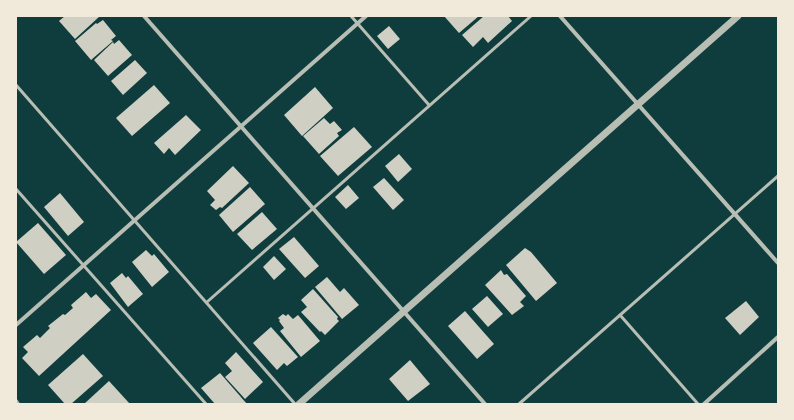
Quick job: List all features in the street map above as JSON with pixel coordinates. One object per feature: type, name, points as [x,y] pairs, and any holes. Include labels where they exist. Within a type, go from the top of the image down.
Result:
[{"type":"street","points":[[144,16],[485,404]]},
{"type":"street","points":[[16,325],[366,16]]},
{"type":"street","points":[[560,16],[778,263]]},
{"type":"street","points":[[299,404],[738,16]]},
{"type":"street","points":[[704,404],[778,337]]},
{"type":"lane","points":[[351,16],[429,105]]},
{"type":"lane","points":[[207,302],[531,16]]},
{"type":"lane","points":[[16,85],[295,404]]},
{"type":"lane","points":[[519,404],[778,176]]},
{"type":"lane","points":[[16,189],[206,404]]},
{"type":"lane","points":[[620,315],[698,404]]},
{"type":"building","points":[[65,16],[100,16],[75,39],[59,21]]},
{"type":"building","points":[[444,16],[479,16],[459,33]]},
{"type":"building","points":[[484,16],[508,16],[512,21],[488,43],[483,37],[473,47],[462,35]]},
{"type":"building","points":[[103,20],[116,36],[111,40],[113,41],[91,60],[75,41],[96,23],[97,24]]},
{"type":"building","points":[[389,26],[400,39],[388,49],[377,36]]},
{"type":"building","points":[[119,40],[132,55],[108,76],[94,60],[113,42],[114,44]]},
{"type":"building","points":[[135,60],[147,73],[123,95],[111,81]]},
{"type":"building","points":[[154,85],[170,103],[132,136],[116,118]]},
{"type":"building","points":[[315,87],[333,108],[302,136],[284,115]]},
{"type":"building","points":[[186,115],[201,130],[175,155],[169,148],[164,154],[154,143]]},
{"type":"building","points":[[324,118],[330,124],[334,121],[342,130],[337,133],[339,136],[319,154],[303,136]]},
{"type":"building","points":[[354,127],[372,147],[338,176],[320,156]]},
{"type":"building","points":[[399,154],[412,169],[398,182],[385,166]]},
{"type":"building","points":[[233,166],[249,183],[222,208],[220,207],[216,210],[210,205],[215,200],[207,191]]},
{"type":"building","points":[[384,178],[404,200],[393,210],[373,187]]},
{"type":"building","points":[[348,185],[359,198],[346,209],[335,197]]},
{"type":"building","points":[[250,187],[265,204],[233,232],[219,215]]},
{"type":"building","points":[[60,193],[84,222],[68,236],[44,207]]},
{"type":"building","points":[[262,212],[277,229],[252,250],[237,234]]},
{"type":"building","points":[[38,223],[66,255],[44,274],[16,242]]},
{"type":"building","points":[[294,237],[319,266],[305,278],[279,249]]},
{"type":"building","points":[[525,248],[531,252],[557,283],[536,301],[506,265]]},
{"type":"building","points":[[146,250],[152,256],[154,254],[169,272],[152,287],[132,262]]},
{"type":"building","points":[[274,256],[286,269],[274,280],[263,267]]},
{"type":"building","points":[[501,270],[504,275],[507,274],[526,296],[520,302],[524,306],[512,315],[485,285]]},
{"type":"building","points":[[122,273],[126,278],[128,276],[143,294],[128,307],[110,283]]},
{"type":"building","points":[[327,277],[340,292],[344,288],[359,305],[342,319],[315,287]]},
{"type":"building","points":[[313,289],[338,317],[337,319],[339,321],[325,335],[321,331],[320,332],[301,312],[307,307],[301,300]]},
{"type":"building","points":[[86,292],[91,298],[96,294],[111,310],[39,376],[22,358],[28,352],[23,347],[37,335],[40,338],[50,328],[48,326],[73,308],[71,305]]},
{"type":"building","points":[[487,296],[503,314],[488,327],[472,309]]},
{"type":"building","points":[[746,301],[759,317],[740,335],[725,318]]},
{"type":"building","points":[[465,311],[494,344],[477,359],[448,326]]},
{"type":"building","points":[[283,314],[286,316],[288,314],[293,319],[298,315],[320,341],[301,357],[280,331],[284,328],[278,318]]},
{"type":"building","points":[[271,327],[298,357],[287,366],[284,363],[277,370],[253,343]]},
{"type":"building","points":[[236,352],[263,382],[245,399],[225,377],[232,371],[225,363]]},
{"type":"building","points":[[83,354],[103,376],[71,404],[65,404],[48,385]]},
{"type":"building","points":[[410,360],[430,384],[408,401],[389,379]]},
{"type":"building","points":[[220,373],[247,404],[215,404],[201,388]]},
{"type":"building","points":[[109,381],[130,404],[84,404]]}]
